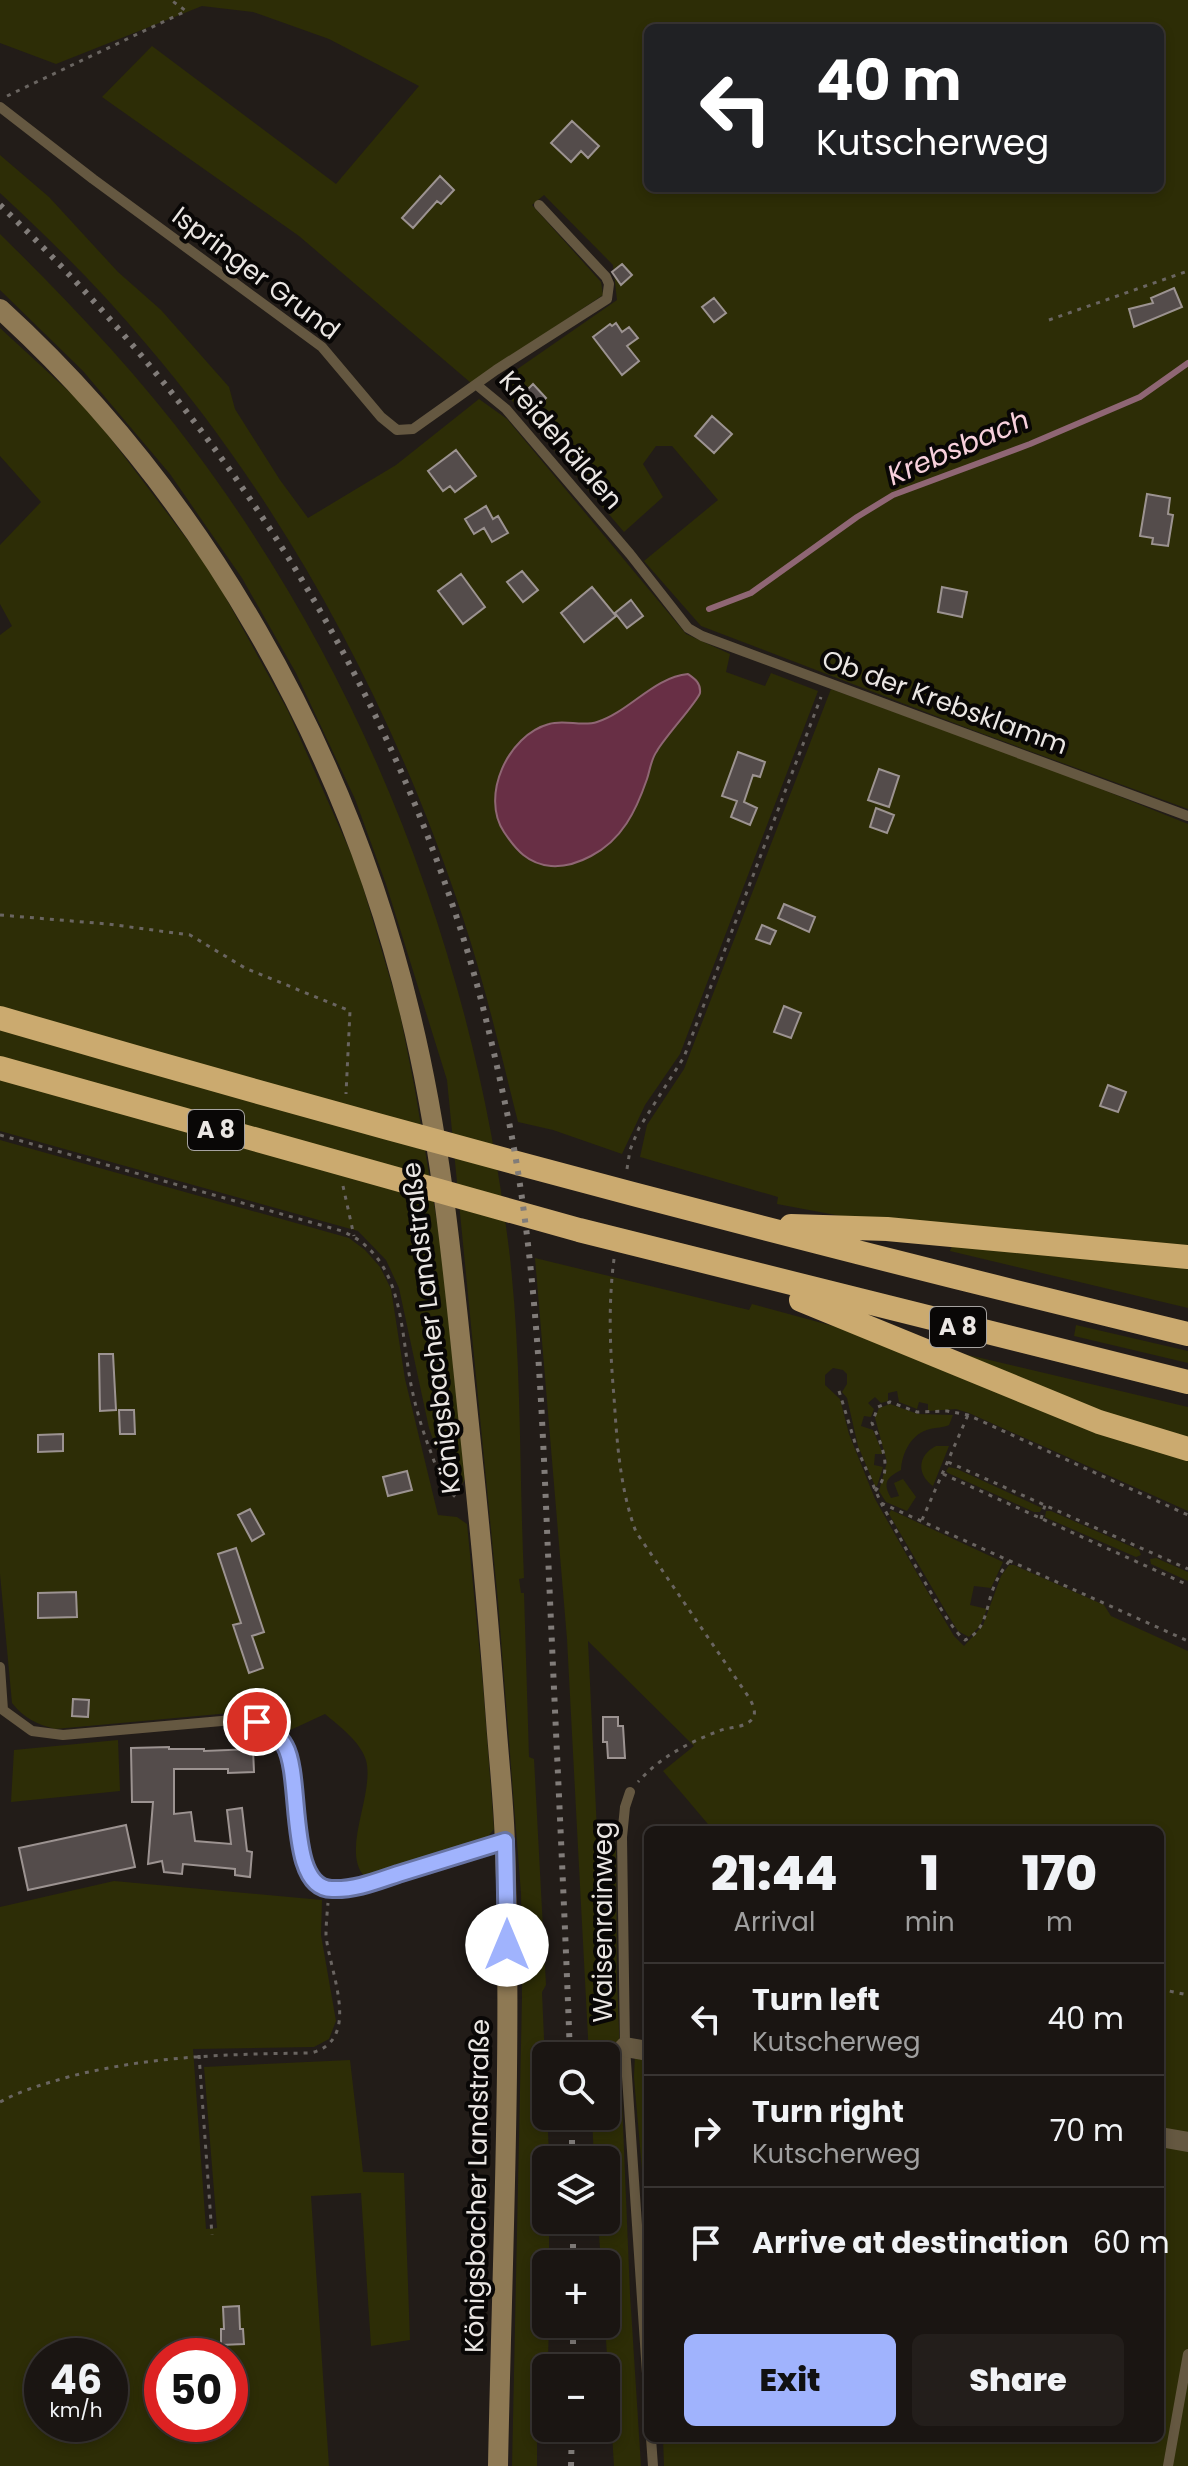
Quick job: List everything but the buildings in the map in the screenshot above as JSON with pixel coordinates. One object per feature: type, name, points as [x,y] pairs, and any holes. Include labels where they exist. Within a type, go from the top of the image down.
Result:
[{"type":"highway","name":"A 8","points":[[0,1018],[402,1133],[740,1224],[1188,1334]]},
{"type":"highway","name":"A 8","points":[[0,1068],[433,1191],[729,1269],[1188,1382]]},
{"type":"highway","points":[[740,1224],[887,1229],[1188,1257]]},
{"type":"highway","points":[[729,1269],[1099,1422],[1188,1449]]},
{"type":"main road","name":"Königsbacher Landstraße","points":[[0,309],[37,342],[94,402],[154,476],[202,543],[262,641],[309,729],[364,858],[396,957],[428,1097],[447,1227],[478,1507],[505,1841],[507,2040],[498,2466]]},
{"type":"street","points":[[625,2047],[644,2050]]},
{"type":"street","points":[[1164,2138],[1188,2142]]},
{"type":"lane","name":"Ispringer Grund","points":[[0,107],[322,347],[381,417],[397,430],[413,429],[478,386]]},
{"type":"lane","name":"Kreidehälden","points":[[539,205],[606,277],[609,284],[607,299],[496,370],[478,386],[506,409],[630,554],[688,628]]},
{"type":"lane","name":"Ob der Krebsklamm","points":[[688,628],[702,636],[1188,816]]},
{"type":"lane","points":[[0,1667],[0,1724]]},
{"type":"lane","points":[[2,1707],[32,1731],[46,1734],[246,1719],[266,1726],[286,1747],[291,1762],[306,1871],[314,1882],[328,1890],[357,1887],[505,1841]]},
{"type":"lane","name":"Waisenrainweg","points":[[630,1792],[622,1837],[625,2047],[644,2329]]},
{"type":"lane","points":[[1168,2466],[1188,2354]]},
{"type":"lane","points":[[651,2442],[653,2466]]},
{"type":"path","points":[[0,100],[186,11],[171,0]]},
{"type":"path","points":[[1049,320],[1188,271]]},
{"type":"path","points":[[0,915],[190,935],[245,968],[350,1011],[345,1104]]},
{"type":"path","points":[[0,1135],[354,1236],[375,1255],[391,1278],[408,1370],[434,1462],[452,1494],[478,1507]]},
{"type":"path","points":[[342,1181],[354,1236]]},
{"type":"path","points":[[839,1391],[856,1446],[875,1491],[959,1637],[965,1640],[970,1638],[984,1620],[996,1582],[1010,1560]]},
{"type":"path","points":[[875,1491],[885,1469],[884,1451],[872,1423],[878,1407],[890,1402],[917,1412],[947,1411],[968,1415],[1188,1515]]},
{"type":"path","points":[[922,1520],[968,1415]]},
{"type":"path","points":[[948,1462],[1188,1569]]},
{"type":"path","points":[[943,1474],[1188,1585]]},
{"type":"path","points":[[881,1503],[1188,1641]]},
{"type":"path","points":[[1041,1519],[1045,1505]]},
{"type":"path","points":[[0,2102],[22,2090],[101,2069],[199,2055],[311,2053],[329,2046],[340,2018],[326,1935],[328,1890]]},
{"type":"path","points":[[1164,1990],[1188,1995]]},
{"type":"path","points":[[199,2055],[212,2235]]},
{"type":"shaded area","points":[[0,0],[1188,0],[1188,809],[701,626],[644,561],[718,500],[672,446],[656,446],[643,464],[663,497],[624,532],[497,383],[617,300],[613,265],[544,195],[532,205],[601,282],[603,295],[471,383],[299,236],[102,97],[152,46],[336,184],[419,86],[329,39],[253,12],[202,6],[56,64],[0,43]]},
{"type":"shaded area","points":[[0,155],[49,197],[118,272],[161,310],[229,387],[235,409],[308,518],[396,465],[479,399],[507,419],[686,634],[730,654],[726,672],[765,686],[771,673],[818,691],[680,1054],[645,1105],[622,1154],[553,1130],[518,1122],[478,969],[436,841],[405,764],[333,616],[247,475],[199,409],[112,305],[0,193]]},
{"type":"shaded area","points":[[0,234],[102,339],[150,394],[195,451],[257,540],[313,633],[362,730],[404,829],[440,931],[470,1036],[493,1142],[509,1249],[518,1372],[524,1578],[519,1579],[521,1593],[524,1593],[529,1757],[534,1759],[546,1985],[542,1992],[544,2042],[532,2042],[532,2130],[548,2130],[549,2146],[532,2146],[532,2234],[549,2234],[549,2250],[532,2250],[532,2338],[549,2338],[548,2354],[532,2354],[532,2442],[537,2442],[537,2466],[512,2466],[522,1998],[521,1893],[498,1601],[447,1080],[386,884],[355,799],[296,673],[242,578],[170,474],[83,371],[0,290]]},
{"type":"shaded area","points":[[0,328],[89,410],[211,571],[288,711],[357,867],[399,1009],[415,1090],[441,1246],[465,1478],[463,1483],[454,1486],[445,1473],[429,1428],[399,1288],[386,1260],[358,1231],[0,1131],[0,635],[12,626],[0,604],[0,545],[41,502],[0,456]]},
{"type":"shaded area","points":[[688,674],[698,684],[700,693],[655,754],[633,813],[611,842],[586,858],[561,866],[543,865],[518,850],[504,832],[497,817],[495,801],[502,769],[521,740],[549,724],[597,722],[620,711],[664,681]]},
{"type":"shaded area","points":[[831,689],[1054,770],[1188,824],[1188,1249],[857,1219],[777,1204],[778,1197],[640,1157],[647,1125],[684,1069]]},
{"type":"shaded area","points":[[0,1140],[349,1238],[380,1267],[391,1289],[405,1379],[438,1515],[457,1517],[467,1524],[494,1829],[486,1839],[364,1876],[356,1851],[368,1774],[366,1760],[354,1740],[325,1714],[284,1733],[262,1718],[241,1712],[55,1729],[31,1720],[12,1703],[0,1574]]},
{"type":"shaded area","points":[[952,1246],[1188,1265],[1188,1308],[950,1251]]},
{"type":"shaded area","points":[[535,1258],[749,1310],[752,1304],[855,1332],[1188,1457],[1188,1511],[969,1413],[956,1409],[928,1411],[928,1404],[919,1402],[917,1409],[899,1402],[897,1391],[888,1393],[888,1401],[881,1403],[875,1397],[868,1403],[874,1409],[871,1417],[864,1416],[861,1426],[873,1430],[883,1454],[875,1454],[874,1465],[883,1467],[875,1486],[858,1446],[847,1398],[842,1392],[847,1384],[847,1374],[833,1368],[825,1375],[825,1385],[840,1399],[849,1434],[875,1499],[954,1636],[964,1646],[983,1625],[1001,1576],[1009,1565],[1014,1565],[1104,1605],[1111,1616],[1188,1651],[1188,2133],[1164,2129],[1164,1826],[710,1826],[663,1771],[694,1746],[588,1641],[597,1831],[616,1844],[620,2042],[588,2042],[567,1639]]},
{"type":"shaded area","points":[[1076,1325],[1188,1351],[1188,1363],[1074,1336]]},
{"type":"shaded area","points":[[964,1354],[1188,1407],[1188,1441],[1158,1434]]},
{"type":"shaded area","points":[[890,1404],[918,1414],[953,1415],[949,1425],[924,1431],[913,1439],[903,1457],[901,1470],[887,1481],[891,1498],[899,1496],[894,1483],[903,1479],[916,1497],[907,1511],[886,1502],[879,1491],[887,1462],[875,1418],[879,1408]]},
{"type":"shaded area","points":[[936,1446],[949,1446],[933,1486],[924,1476],[921,1465],[926,1454]]},
{"type":"shaded area","points":[[949,1467],[1042,1508],[1040,1512],[1034,1512],[948,1473]]},
{"type":"shaded area","points":[[891,1510],[1003,1562],[991,1588],[974,1586],[970,1605],[987,1609],[980,1626],[969,1637],[958,1631],[948,1615],[889,1514]]},
{"type":"shaded area","points":[[1046,1511],[1139,1550],[1141,1555],[1136,1557],[1049,1519],[1045,1517]]},
{"type":"shaded area","points":[[1156,1558],[1188,1572],[1188,1581],[1151,1564],[1150,1559]]},
{"type":"shaded area","points":[[118,1740],[120,1791],[11,1802],[14,1750]]},
{"type":"shaded area","points":[[114,1881],[322,1900],[321,1935],[336,2021],[329,2039],[314,2047],[193,2049],[206,2229],[217,2228],[204,2067],[350,2060],[363,2172],[404,2173],[410,2340],[371,2346],[361,2193],[311,2196],[329,2466],[0,2466],[0,1907]]},
{"type":"shaded area","points":[[620,2054],[641,2466],[614,2466],[612,2442],[620,2442],[620,2354],[607,2354],[606,2338],[620,2338],[620,2250],[600,2250],[599,2234],[620,2234],[620,2146],[593,2146],[593,2130],[620,2130]]},
{"type":"shaded area","points":[[635,2054],[644,2055],[644,2193],[634,2077]]},
{"type":"shaded area","points":[[1164,2143],[1188,2146],[1188,2466],[664,2466],[663,2442],[1164,2442]]},
{"type":"waterway","name":"Krebsbach","points":[[709,609],[751,593],[893,495],[1030,444],[1140,397],[1188,363]]},
{"type":"railway","points":[[0,205],[77,283],[150,366],[217,452],[278,541],[334,635],[383,732],[426,833],[463,937],[509,1122],[532,1282],[543,1445],[569,2042]]},
{"type":"railway","points":[[572,2130],[572,2146]]},
{"type":"railway","points":[[573,2234],[573,2250]]},
{"type":"railway","points":[[573,2338],[573,2354]]},
{"type":"railway","points":[[571,2466],[572,2442]]},
{"type":"route","points":[[257,1722],[266,1726],[286,1747],[295,1784],[301,1850],[306,1871],[314,1882],[328,1890],[357,1887],[505,1841],[507,1945]]}]
